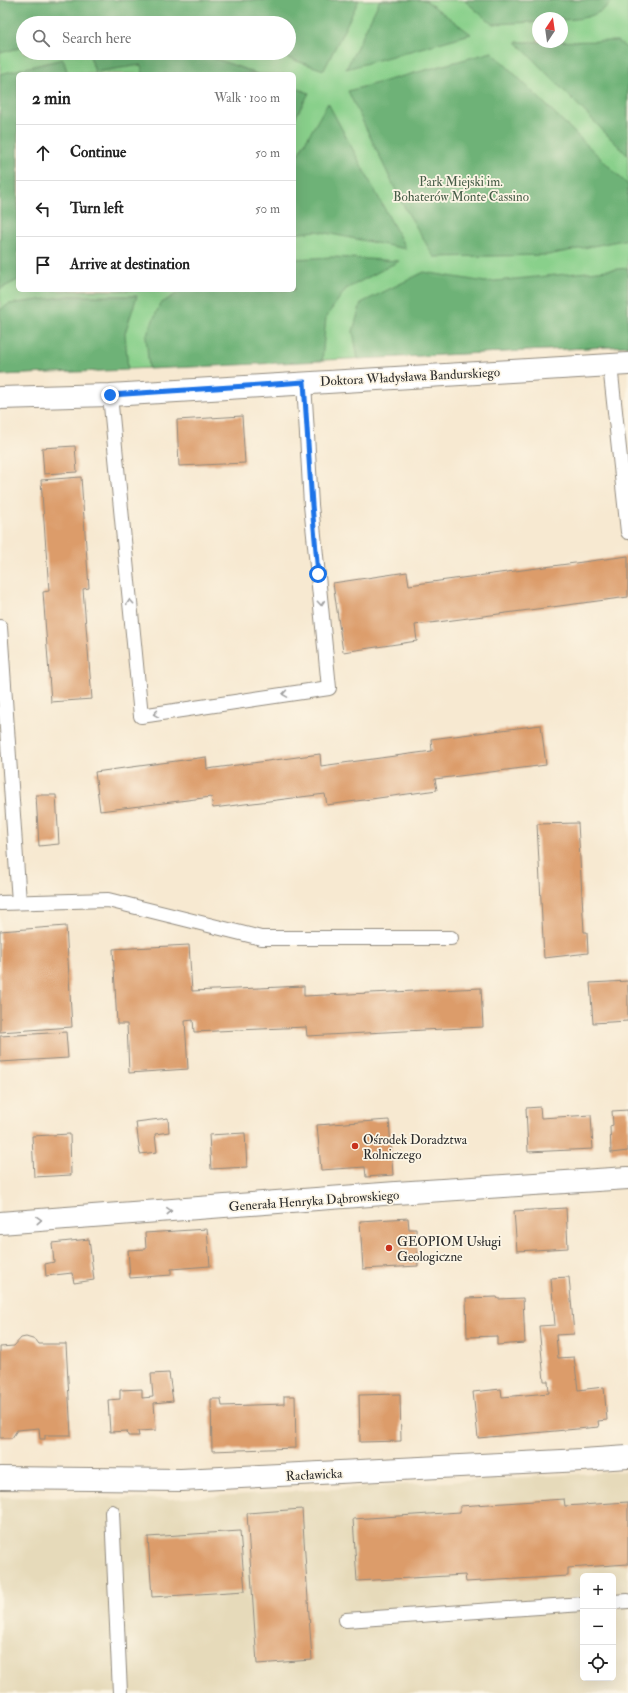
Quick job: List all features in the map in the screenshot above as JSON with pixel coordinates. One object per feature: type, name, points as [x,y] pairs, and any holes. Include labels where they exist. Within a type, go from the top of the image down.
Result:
[{"type":"street","name":"Doktora Władysława Bandurskiego","points":[[0,398],[110,395],[304,382],[619,365]]},
{"type":"street","name":"Generała Henryka Dąbrowskiego","points":[[0,1223],[396,1193],[628,1178]]},
{"type":"street","name":"Racławicka","points":[[0,1478],[181,1480],[628,1457]]},
{"type":"lane","points":[[619,365],[628,532]]},
{"type":"lane","points":[[110,395],[141,716],[329,688],[312,505],[304,382]]},
{"type":"lane","points":[[0,627],[19,902]]},
{"type":"lane","points":[[0,903],[108,900],[260,938],[451,938]]},
{"type":"lane","points":[[112,1512],[120,1693]]},
{"type":"lane","points":[[616,1602],[628,1601]]},
{"type":"lane","points":[[346,1620],[580,1604]]},
{"type":"shaded area","points":[[628,1471],[628,1693],[0,1693],[0,1497],[170,1499]]},
{"type":"green space","name":"Park Miejski im. Bohaterów Monte Cassino","points":[[0,0],[628,0],[628,346],[0,375]]},
{"type":"green space","points":[[0,0],[359,0],[324,70],[293,60],[296,60],[296,16],[16,16],[16,49],[0,53]]},
{"type":"green space","points":[[380,0],[425,0],[471,34],[346,69]]},
{"type":"green space","points":[[464,0],[613,0],[608,6],[596,14],[584,18],[568,20],[568,12],[532,12],[532,22],[492,24]]},
{"type":"green space","points":[[568,41],[617,41],[628,49],[628,156],[516,42],[532,42],[532,48],[568,48]]},
{"type":"green space","points":[[492,52],[628,185],[628,239],[548,255],[434,257],[402,203],[348,91]]},
{"type":"green space","points":[[59,60],[63,60],[67,72],[16,72],[16,281],[0,289],[0,74]]},
{"type":"green space","points":[[91,60],[219,60],[252,72],[143,72],[141,65],[95,72]]},
{"type":"green space","points":[[296,88],[309,93],[296,116]]},
{"type":"green space","points":[[328,103],[406,249],[316,231],[296,234],[296,158]]},
{"type":"green space","points":[[333,257],[399,261],[346,289],[326,317],[322,361],[149,369],[146,337],[160,304],[180,292],[296,292],[296,259]]},
{"type":"green space","points":[[628,268],[628,346],[358,359],[353,331],[361,303],[424,272],[485,282]]},
{"type":"green space","points":[[69,296],[137,296],[125,333],[128,370],[0,375],[0,310],[9,304]]},
{"type":"building","points":[[242,416],[245,463],[179,466],[177,420]]},
{"type":"building","points":[[75,446],[77,472],[44,474],[42,448]]},
{"type":"building","points":[[81,477],[89,588],[83,589],[92,699],[51,702],[43,592],[49,591],[41,480]]},
{"type":"building","points":[[628,556],[628,597],[415,625],[417,641],[343,652],[333,583],[407,572],[409,585]]},
{"type":"building","points":[[541,725],[546,765],[435,779],[437,790],[327,805],[325,794],[213,808],[211,797],[100,811],[95,772],[206,757],[207,769],[320,754],[321,766],[432,751],[431,739]]},
{"type":"building","points":[[36,795],[56,795],[59,844],[39,846]]},
{"type":"building","points":[[578,823],[584,932],[587,932],[588,953],[544,958],[537,824]]},
{"type":"building","points":[[66,926],[72,1027],[0,1032],[0,931]]},
{"type":"building","points":[[189,945],[192,991],[304,986],[304,996],[481,988],[483,1027],[307,1036],[306,1027],[194,1032],[193,1020],[185,1021],[188,1069],[129,1073],[127,1024],[117,1024],[113,949]]},
{"type":"building","points":[[628,981],[628,1021],[593,1023],[590,983]]},
{"type":"building","points":[[66,1032],[68,1058],[0,1062],[0,1036]]},
{"type":"building","points":[[540,1107],[541,1118],[591,1115],[593,1149],[528,1152],[526,1108]]},
{"type":"building","points":[[628,1110],[628,1151],[611,1153],[610,1126],[613,1125],[612,1111]]},
{"type":"building","points":[[168,1118],[169,1132],[155,1134],[157,1152],[140,1154],[136,1122]]},
{"type":"building","name":"Ośrodek Doradztwa Rolniczego","points":[[389,1120],[393,1175],[366,1177],[365,1167],[321,1170],[317,1125]]},
{"type":"building","points":[[245,1133],[247,1167],[211,1169],[209,1135]]},
{"type":"building","points":[[70,1134],[71,1175],[34,1177],[32,1136]]},
{"type":"building","points":[[566,1208],[568,1248],[517,1251],[514,1211]]},
{"type":"building","name":"GEOPIOM Usługi Geologiczne","points":[[408,1218],[409,1229],[416,1229],[418,1266],[363,1269],[360,1221]]},
{"type":"building","points":[[207,1229],[210,1266],[171,1269],[171,1275],[130,1278],[128,1250],[146,1249],[145,1233]]},
{"type":"building","points":[[89,1239],[94,1280],[74,1283],[72,1273],[46,1276],[45,1264],[54,1262],[52,1243]]},
{"type":"building","points":[[569,1277],[574,1334],[556,1335],[558,1358],[574,1357],[578,1390],[604,1387],[607,1420],[598,1421],[599,1427],[478,1438],[473,1392],[501,1389],[502,1397],[549,1393],[548,1381],[544,1381],[539,1326],[555,1325],[551,1278]]},
{"type":"building","points":[[497,1297],[498,1299],[523,1298],[525,1343],[497,1345],[497,1336],[467,1337],[466,1298]]},
{"type":"building","points":[[26,1337],[36,1340],[39,1344],[66,1344],[71,1435],[45,1435],[45,1439],[40,1439],[39,1428],[17,1430],[12,1438],[0,1438],[0,1347],[14,1346],[21,1338]]},
{"type":"building","points":[[169,1373],[173,1401],[154,1403],[156,1430],[138,1431],[139,1436],[128,1436],[127,1431],[110,1432],[108,1400],[120,1399],[120,1390],[142,1389],[142,1398],[153,1397],[151,1374]]},
{"type":"building","points":[[400,1394],[401,1441],[360,1442],[359,1395]]},
{"type":"building","points":[[284,1396],[295,1396],[296,1448],[212,1451],[211,1399],[221,1399],[222,1406],[284,1404]]},
{"type":"building","points":[[564,1499],[565,1506],[628,1502],[628,1564],[568,1568],[568,1576],[466,1582],[465,1575],[357,1581],[353,1519],[460,1512],[460,1506]]},
{"type":"building","points":[[302,1509],[312,1660],[257,1664],[247,1513]]},
{"type":"building","points":[[240,1531],[245,1591],[152,1597],[148,1537]]},
{"type":"place","name":"Ośrodek Doradztwa Rolniczego","points":[[355,1146]]},
{"type":"place","name":"GEOPIOM Usługi Geologiczne","points":[[389,1248]]},
{"type":"route","points":[[110,395],[304,382],[318,574]]}]
